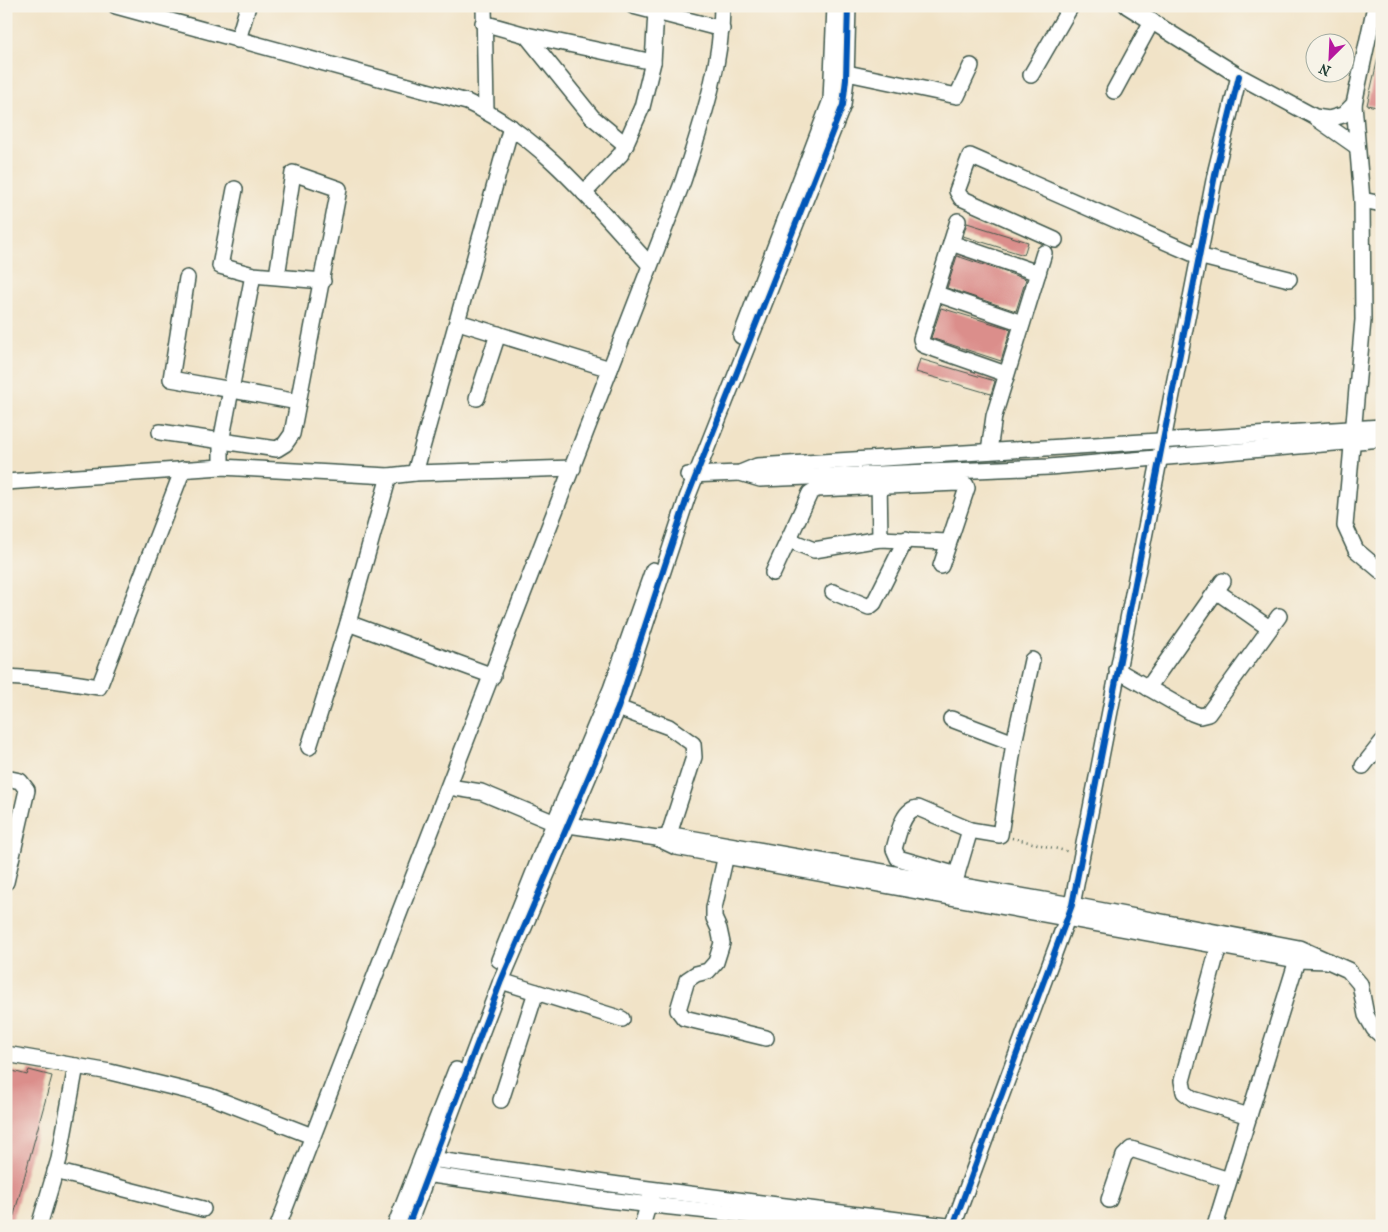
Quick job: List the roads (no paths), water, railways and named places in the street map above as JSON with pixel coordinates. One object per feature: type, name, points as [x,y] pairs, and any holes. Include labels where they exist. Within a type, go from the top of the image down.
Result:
[{"type":"street","points":[[116,6],[467,102],[486,111],[510,127],[584,193],[649,264]]},
{"type":"street","points":[[238,40],[248,6]]},
{"type":"street","points":[[484,6],[486,111]]},
{"type":"street","points":[[633,6],[722,29]]},
{"type":"street","points":[[278,1226],[493,676],[649,264],[683,181],[706,110],[722,29],[722,6]]},
{"type":"street","points":[[427,1158],[501,981],[561,824],[830,100],[835,6]]},
{"type":"street","points":[[408,1226],[427,1158],[561,824],[618,708],[691,475],[843,105],[848,6]]},
{"type":"street","points":[[1030,75],[1071,6]]},
{"type":"street","points":[[1375,6],[1354,104],[1362,200],[1363,320],[1345,526],[1356,550],[1382,572]]},
{"type":"street","points":[[584,193],[621,154],[642,107],[653,62],[656,12]]},
{"type":"street","points":[[1114,91],[1140,12],[1239,76],[1315,117],[1356,146]]},
{"type":"street","points":[[483,23],[526,35],[653,62]]},
{"type":"street","points":[[526,35],[592,117],[626,144]]},
{"type":"street","points":[[846,73],[957,96],[971,66]]},
{"type":"street","points":[[952,1226],[1071,911],[1198,256],[1224,131],[1239,76]]},
{"type":"street","points":[[1315,117],[1329,119],[1344,115],[1354,104]]},
{"type":"street","points":[[415,473],[510,127]]},
{"type":"street","points":[[1055,240],[961,198],[957,191],[970,156],[1198,256],[1289,279]]},
{"type":"street","points":[[160,432],[277,449],[285,444],[292,434],[338,189],[293,174],[277,276]]},
{"type":"street","points":[[236,189],[220,266],[253,274],[322,281]]},
{"type":"street","points":[[1362,200],[1382,204]]},
{"type":"street","points":[[958,221],[921,339],[923,346],[1006,374]]},
{"type":"street","points":[[951,243],[1038,273]]},
{"type":"street","points":[[989,451],[994,416],[1044,253]]},
{"type":"street","points":[[221,467],[221,442],[253,274]]},
{"type":"street","points":[[187,278],[171,379],[298,402]]},
{"type":"street","points":[[936,294],[1022,322]]},
{"type":"street","points":[[465,324],[610,369]]},
{"type":"street","points":[[477,398],[498,334]]},
{"type":"street","points":[[879,473],[1049,467],[1160,457],[1352,435],[1382,427]]},
{"type":"street","points":[[773,574],[810,492],[879,473],[989,451],[1163,440],[1352,435],[1382,439]]},
{"type":"street","points":[[691,475],[740,473],[757,466],[879,473],[966,485],[967,488],[941,566]]},
{"type":"street","points":[[6,482],[221,467],[389,476],[415,473],[573,468]]},
{"type":"street","points":[[6,677],[53,680],[99,687],[183,469]]},
{"type":"street","points":[[879,473],[880,539]]},
{"type":"street","points":[[309,747],[348,623],[389,476]]},
{"type":"street","points":[[789,540],[814,550],[880,539],[948,542]]},
{"type":"street","points":[[833,592],[869,607],[874,603],[906,539]]},
{"type":"street","points":[[1148,688],[1220,586],[1270,628]]},
{"type":"street","points":[[1117,670],[1192,713],[1200,716],[1208,714],[1279,616]]},
{"type":"street","points":[[348,623],[493,676]]},
{"type":"street","points":[[955,880],[898,858],[894,854],[894,848],[906,814],[914,808],[970,830],[1000,835],[1014,743],[1032,660]]},
{"type":"street","points":[[618,708],[669,727],[693,744],[694,757],[663,838]]},
{"type":"street","points":[[951,719],[1014,743]]},
{"type":"street","points":[[1363,766],[1382,742]]},
{"type":"street","points":[[6,778],[20,781],[28,790],[10,847],[6,882]]},
{"type":"street","points":[[449,787],[481,792],[561,824],[663,838],[678,836],[955,880],[1071,911],[1218,945],[1297,960],[1329,961]]},
{"type":"street","points":[[955,880],[970,830]]},
{"type":"street","points":[[663,838],[676,847],[1298,948],[1348,970],[1360,984],[1366,1015],[1374,1029],[1382,1036]]},
{"type":"street","points":[[726,855],[714,908],[714,918],[720,929],[722,943],[718,956],[716,962],[708,971],[696,974],[687,980],[678,1010],[684,1018],[766,1038]]},
{"type":"street","points":[[1218,945],[1182,1081],[1184,1092],[1193,1099],[1249,1116]]},
{"type":"street","points":[[1215,1226],[1297,960]]},
{"type":"street","points":[[501,981],[622,1019]]},
{"type":"street","points":[[501,1100],[536,992]]},
{"type":"street","points":[[6,1054],[110,1072],[209,1096],[312,1136]]},
{"type":"street","points":[[39,1226],[55,1171],[76,1066]]},
{"type":"street","points":[[1225,1226],[1258,1086]]},
{"type":"street","points":[[1109,1200],[1124,1156],[1131,1149],[1229,1180]]},
{"type":"street","points":[[427,1158],[653,1190],[947,1226]]},
{"type":"street","points":[[55,1171],[203,1209]]},
{"type":"street","points":[[422,1173],[649,1205],[846,1226]]},
{"type":"street","points":[[395,1226],[422,1173]]},
{"type":"street","points":[[642,1226],[653,1190]]}]
